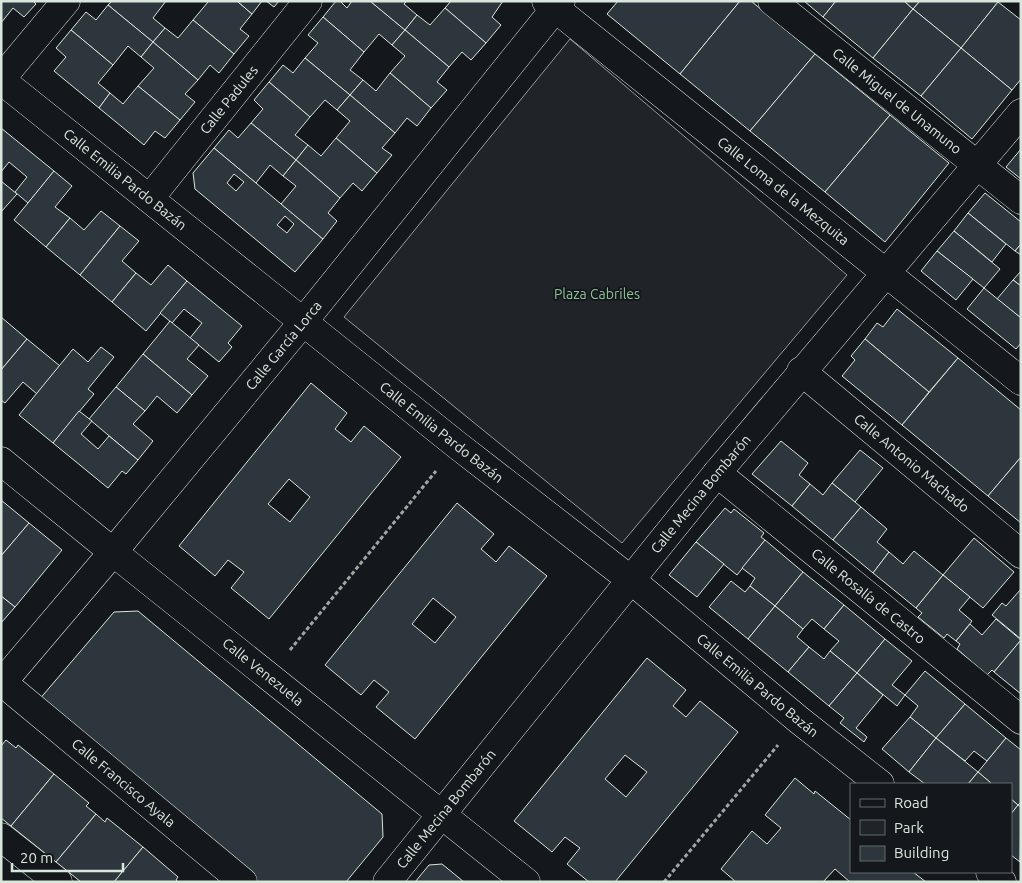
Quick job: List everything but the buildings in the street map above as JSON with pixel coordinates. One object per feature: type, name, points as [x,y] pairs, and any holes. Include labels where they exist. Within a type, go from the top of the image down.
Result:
[{"type":"street","points":[[1,80],[66,1]]},
{"type":"street","name":"Calle Padules","points":[[150,198],[308,1]]},
{"type":"street","name":"Calle Miguel de Unamuno","points":[[772,1],[1021,200]]},
{"type":"street","name":"Calle Loma de la Mezquita","points":[[554,4],[884,273],[1021,381]]},
{"type":"street","name":"Calle García Lorca","points":[[2,683],[303,322],[554,4]]},
{"type":"street","name":"Calle Emilia Pardo Bazán","points":[[1,80],[457,445],[631,580],[799,720],[879,783]]},
{"type":"street","name":"Calle Mecina Bombarón","points":[[387,882],[801,371],[1021,113]]},
{"type":"street","name":"Calle Antonio Machado","points":[[801,371],[1021,554]]},
{"type":"street","name":"Calle Venezuela","points":[[1,461],[526,882]]},
{"type":"street","name":"Calle Rosalía de Castro","points":[[717,473],[1021,720]]},
{"type":"street","name":"Calle Francisco Ayala","points":[[2,683],[243,882]]},
{"type":"street","points":[[1,837],[58,882]]},
{"type":"street","points":[[991,873],[1002,882]]},
{"type":"path","points":[[268,676],[457,445]]},
{"type":"path","points":[[664,882],[799,720]]},
{"type":"green space","name":"Plaza Cabriles","points":[[570,39],[847,275],[622,543],[344,317]]}]
